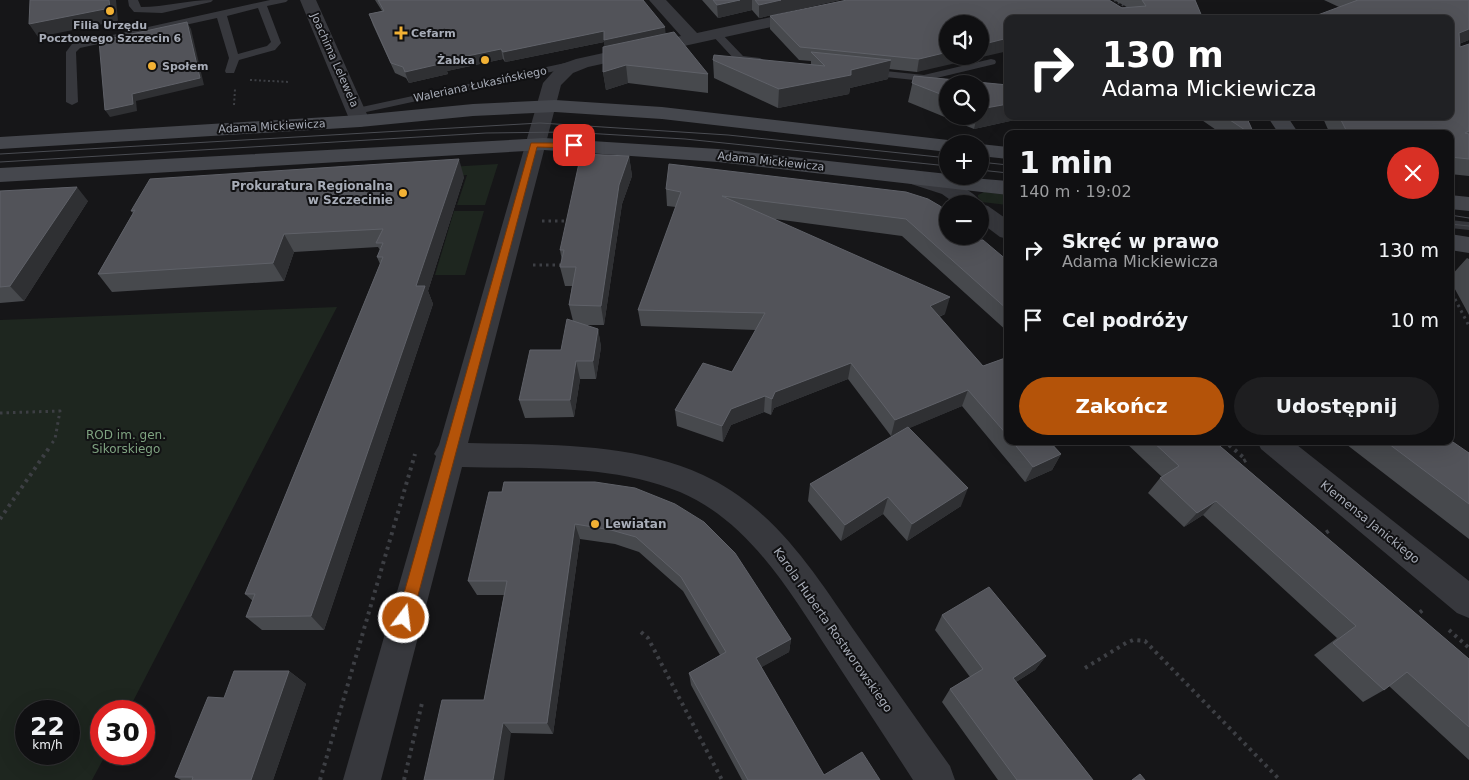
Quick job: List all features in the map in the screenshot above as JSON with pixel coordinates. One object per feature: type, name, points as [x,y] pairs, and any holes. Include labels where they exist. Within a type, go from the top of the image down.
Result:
[{"type":"street","name":"Joachima Lelewela","points":[[308,0],[358,116]]},
{"type":"street","points":[[656,0],[692,39]]},
{"type":"street","name":"Waleriana Łukasińskiego","points":[[545,107],[552,83],[561,72],[574,65],[872,0]]},
{"type":"street","name":"Adama Mickiewicza","points":[[0,143],[358,116],[545,107],[662,113],[939,145]]},
{"type":"street","points":[[362,780],[449,454],[545,107]]},
{"type":"street","name":"Adama Mickiewicza","points":[[0,175],[534,145],[582,146],[742,158],[1004,188]]},
{"type":"street","points":[[989,151],[1004,153]]},
{"type":"street","points":[[907,176],[941,185],[957,195]]},
{"type":"street","points":[[1454,202],[1469,204]]},
{"type":"street","points":[[989,218],[1004,229]]},
{"type":"street","points":[[1454,243],[1469,245]]},
{"type":"street","name":"Klemensa Janickiego","points":[[1276,445],[1469,602]]},
{"type":"street","name":"Karola Huberta Rostworowskiego","points":[[449,454],[588,460],[662,474],[692,484],[721,499],[747,519],[770,542],[796,574],[936,780]]},
{"type":"lane","points":[[133,0],[134,6],[138,10],[149,10],[208,0]]},
{"type":"lane","points":[[72,102],[71,52],[76,46],[283,0]]},
{"type":"lane","points":[[234,58],[271,48],[276,43],[262,5]]},
{"type":"lane","points":[[221,14],[234,58],[230,71]]},
{"type":"lane","points":[[716,34],[740,59],[769,62]]},
{"type":"lane","name":"Waleriana Łukasińskiego","points":[[358,116],[603,58]]},
{"type":"lane","points":[[859,72],[924,78],[991,62]]},
{"type":"lane","points":[[1454,224],[1469,226]]},
{"type":"path","points":[[1114,0],[1130,9]]},
{"type":"path","points":[[230,71],[234,84],[235,102],[232,108]]},
{"type":"path","points":[[234,84],[257,79],[290,82]]},
{"type":"path","points":[[541,221],[574,221]]},
{"type":"path","points":[[530,265],[565,265]]},
{"type":"path","points":[[1454,298],[1469,326]]},
{"type":"path","points":[[0,413],[60,411],[55,438],[0,519]]},
{"type":"path","points":[[320,780],[416,451]]},
{"type":"path","points":[[1233,468],[1246,460]]},
{"type":"path","points":[[1314,540],[1330,530]]},
{"type":"path","points":[[1410,621],[1424,609]]},
{"type":"path","points":[[640,632],[648,638],[722,780]]},
{"type":"path","points":[[1085,668],[1126,643],[1133,640],[1145,641],[1280,780]]},
{"type":"green space","points":[[498,164],[485,205],[457,205],[467,175],[447,177],[449,167]]},
{"type":"green space","points":[[984,192],[1004,195],[1004,205],[989,203],[989,195],[978,195]]},
{"type":"green space","points":[[454,211],[484,211],[465,275],[435,275]]},
{"type":"green space","name":"ROD im. gen. Sikorskiego","points":[[337,307],[134,700],[90,700],[90,765],[100,765],[92,780],[0,780],[0,320]]},
{"type":"building","points":[[30,0],[109,0],[110,8],[29,24]]},
{"type":"building","points":[[378,0],[643,0],[665,27],[604,40],[604,31],[503,52],[501,49],[443,61],[444,63],[405,72],[403,67],[391,63],[369,14],[384,11]]},
{"type":"building","points":[[713,0],[740,0],[717,5]]},
{"type":"building","points":[[755,0],[781,0],[759,5]]},
{"type":"building","points":[[847,0],[1109,0],[1122,8],[1146,6],[1142,0],[1195,0],[1201,15],[1004,15],[1004,39],[989,43],[989,15],[939,15],[939,54],[919,59],[800,47],[770,16]]},
{"type":"building","points":[[1358,0],[1469,0],[1469,29],[1459,33],[1460,47],[1469,44],[1469,131],[1465,133],[1469,134],[1469,159],[1454,157],[1454,130],[1346,130],[1341,120],[1454,120],[1454,15],[1318,15]]},
{"type":"building","name":"Społem","points":[[187,22],[200,78],[132,94],[133,104],[105,110],[99,41]]},
{"type":"building","points":[[674,32],[708,74],[626,65],[603,72],[603,47]]},
{"type":"building","points":[[811,52],[891,60],[851,70],[851,75],[779,89],[713,60],[714,55],[825,66]]},
{"type":"building","points":[[914,76],[939,78],[939,94],[912,83]]},
{"type":"building","points":[[989,83],[1004,85],[1004,105],[989,107]]},
{"type":"building","points":[[1230,120],[1248,120],[1252,130],[1245,130]]},
{"type":"building","points":[[581,154],[629,156],[619,185],[601,306],[569,305],[576,267],[560,267],[564,250],[560,250]]},
{"type":"building","points":[[459,159],[416,286],[425,286],[311,616],[246,617],[255,594],[245,594],[383,257],[377,257],[383,243],[376,243],[383,229],[284,234],[273,263],[98,274],[135,210],[131,211],[150,179]]},
{"type":"building","points":[[669,164],[906,192],[928,199],[939,205],[939,245],[989,245],[1004,258],[1004,306],[906,219],[722,196],[950,297],[930,306],[983,366],[1004,358],[1004,431],[968,390],[895,420],[851,363],[775,392],[772,399],[765,396],[731,409],[722,426],[675,410],[703,363],[732,372],[765,313],[638,310],[681,192],[666,189]]},
{"type":"building","points":[[77,187],[10,286],[0,287],[0,191]]},
{"type":"building","points":[[567,319],[598,329],[593,361],[576,361],[570,400],[519,400],[530,350],[561,350]]},
{"type":"building","points":[[908,427],[968,488],[912,524],[888,497],[845,525],[810,484]]},
{"type":"building","points":[[1454,443],[1469,453],[1469,504],[1390,445],[1454,445]]},
{"type":"building","points":[[1015,445],[1053,445],[1061,454],[1033,467]]},
{"type":"building","points":[[1156,445],[1219,445],[1469,659],[1469,727],[1407,672],[1384,690],[1333,643],[1356,626],[1216,501],[1197,513],[1160,478],[1179,466]]},
{"type":"building","points":[[504,482],[595,482],[635,488],[675,504],[704,522],[735,553],[791,639],[756,658],[824,775],[862,752],[880,780],[748,780],[689,673],[726,652],[681,577],[636,537],[611,530],[575,524],[547,723],[503,723],[493,780],[424,780],[442,700],[484,700],[507,581],[468,581],[489,492],[502,492]]},
{"type":"building","points":[[989,587],[1046,656],[1013,678],[1093,780],[1017,780],[950,689],[983,669],[942,615]]},
{"type":"building","points":[[234,671],[289,671],[251,780],[192,780],[193,777],[175,777],[208,697],[224,698]]},
{"type":"building","points":[[1140,774],[1145,780],[1132,780]]},
{"type":"tram line","points":[[0,154],[540,123],[728,135],[939,157]]},
{"type":"tram line","points":[[0,162],[486,133],[568,132],[685,139],[939,165]]},
{"type":"tram line","points":[[989,163],[1004,165]]},
{"type":"tram line","points":[[989,171],[1004,173]]},
{"type":"tram line","points":[[1454,216],[1469,218]]},
{"type":"tram line","points":[[1454,224],[1469,226]]},
{"type":"place","name":"Filia Urzędu Pocztowego Szczecin 6","points":[[110,11]]},
{"type":"place","name":"Cefarm","points":[[401,33]]},
{"type":"place","name":"Żabka","points":[[485,60]]},
{"type":"place","name":"Społem","points":[[152,66]]},
{"type":"place","name":"Prokuratura Regionalna w Szczecinie","points":[[403,193]]},
{"type":"place","name":"Lewiatan","points":[[595,524]]},
{"type":"route","points":[[404,618],[534,145],[574,145]]}]
